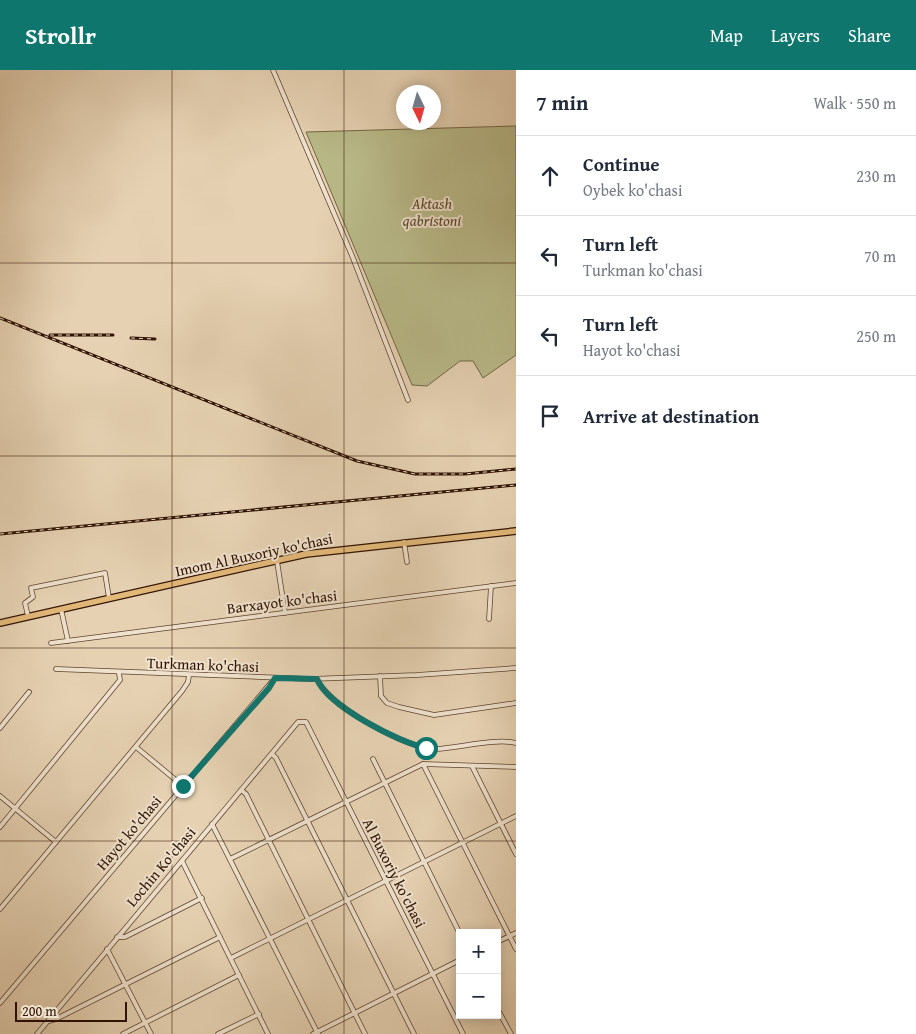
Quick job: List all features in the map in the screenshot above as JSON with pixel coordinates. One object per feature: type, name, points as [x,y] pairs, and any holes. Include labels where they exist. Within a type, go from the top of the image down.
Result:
[{"type":"main road","name":"Imom Al Buxoriy ko'chasi","points":[[1,623],[306,554],[404,542],[516,532]]},
{"type":"street","points":[[273,70],[356,267],[408,400]]},
{"type":"street","points":[[404,542],[407,562]]},
{"type":"street","points":[[277,561],[285,613]]},
{"type":"street","points":[[28,616],[25,603],[33,597],[31,588],[104,573],[109,598]]},
{"type":"street","name":"Barxayot ko'chasi","points":[[51,643],[516,582]]},
{"type":"street","points":[[489,619],[491,586]]},
{"type":"street","points":[[61,609],[68,641]]},
{"type":"street","name":"Turkman ko'chasi","points":[[56,669],[119,674],[317,679],[516,668]]},
{"type":"street","points":[[0,827],[120,680],[119,674]]},
{"type":"street","points":[[0,909],[182,691],[188,682],[189,675]]},
{"type":"street","points":[[380,676],[381,696],[387,703],[434,715],[516,703]]},
{"type":"street","name":"Hayot ko'chasi","points":[[0,1003],[183,786],[269,688],[275,678]]},
{"type":"street","points":[[317,679],[322,689],[344,708],[410,745],[435,749],[516,743]]},
{"type":"street","points":[[0,728],[29,692]]},
{"type":"street","name":"Lochin Ko'chasi","points":[[37,1034],[298,722],[306,722]]},
{"type":"street","name":"Al Buxoriy ko'chasi","points":[[306,722],[463,1034]]},
{"type":"street","points":[[136,747],[183,786]]},
{"type":"street","points":[[272,754],[276,758],[308,821],[414,1034]]},
{"type":"street","points":[[373,759],[458,929]]},
{"type":"street","points":[[422,764],[516,950]]},
{"type":"street","points":[[230,860],[422,764],[516,767]]},
{"type":"street","points":[[472,766],[516,854]]},
{"type":"street","points":[[241,790],[246,794],[365,1034]]},
{"type":"street","points":[[0,796],[56,842]]},
{"type":"street","points":[[231,958],[516,816]]},
{"type":"street","points":[[212,824],[316,1033],[456,962]]},
{"type":"street","points":[[182,860],[268,1034]]},
{"type":"street","points":[[117,937],[124,937],[202,898]]},
{"type":"street","points":[[501,940],[516,932]]},
{"type":"street","points":[[48,1021],[56,1019],[220,937]]},
{"type":"street","points":[[107,949],[151,1034]]},
{"type":"street","points":[[123,1034],[239,975]]},
{"type":"street","points":[[218,1034],[259,1014]]},
{"type":"street","points":[[501,1015],[511,1034]]},
{"type":"green space","name":"Aktash qabristoni","points":[[516,126],[516,355],[483,378],[473,361],[460,361],[427,386],[412,385],[306,132],[441,130],[441,128]]},
{"type":"railway","points":[[0,318],[357,461],[415,474],[465,474],[516,469]]},
{"type":"railway","points":[[50,335],[113,335]]},
{"type":"railway","points":[[131,338],[155,339]]},
{"type":"railway","points":[[0,534],[516,485]]},
{"type":"route","points":[[183,786],[269,688],[275,678],[317,679],[322,689],[344,708],[410,745],[426,748]]}]
